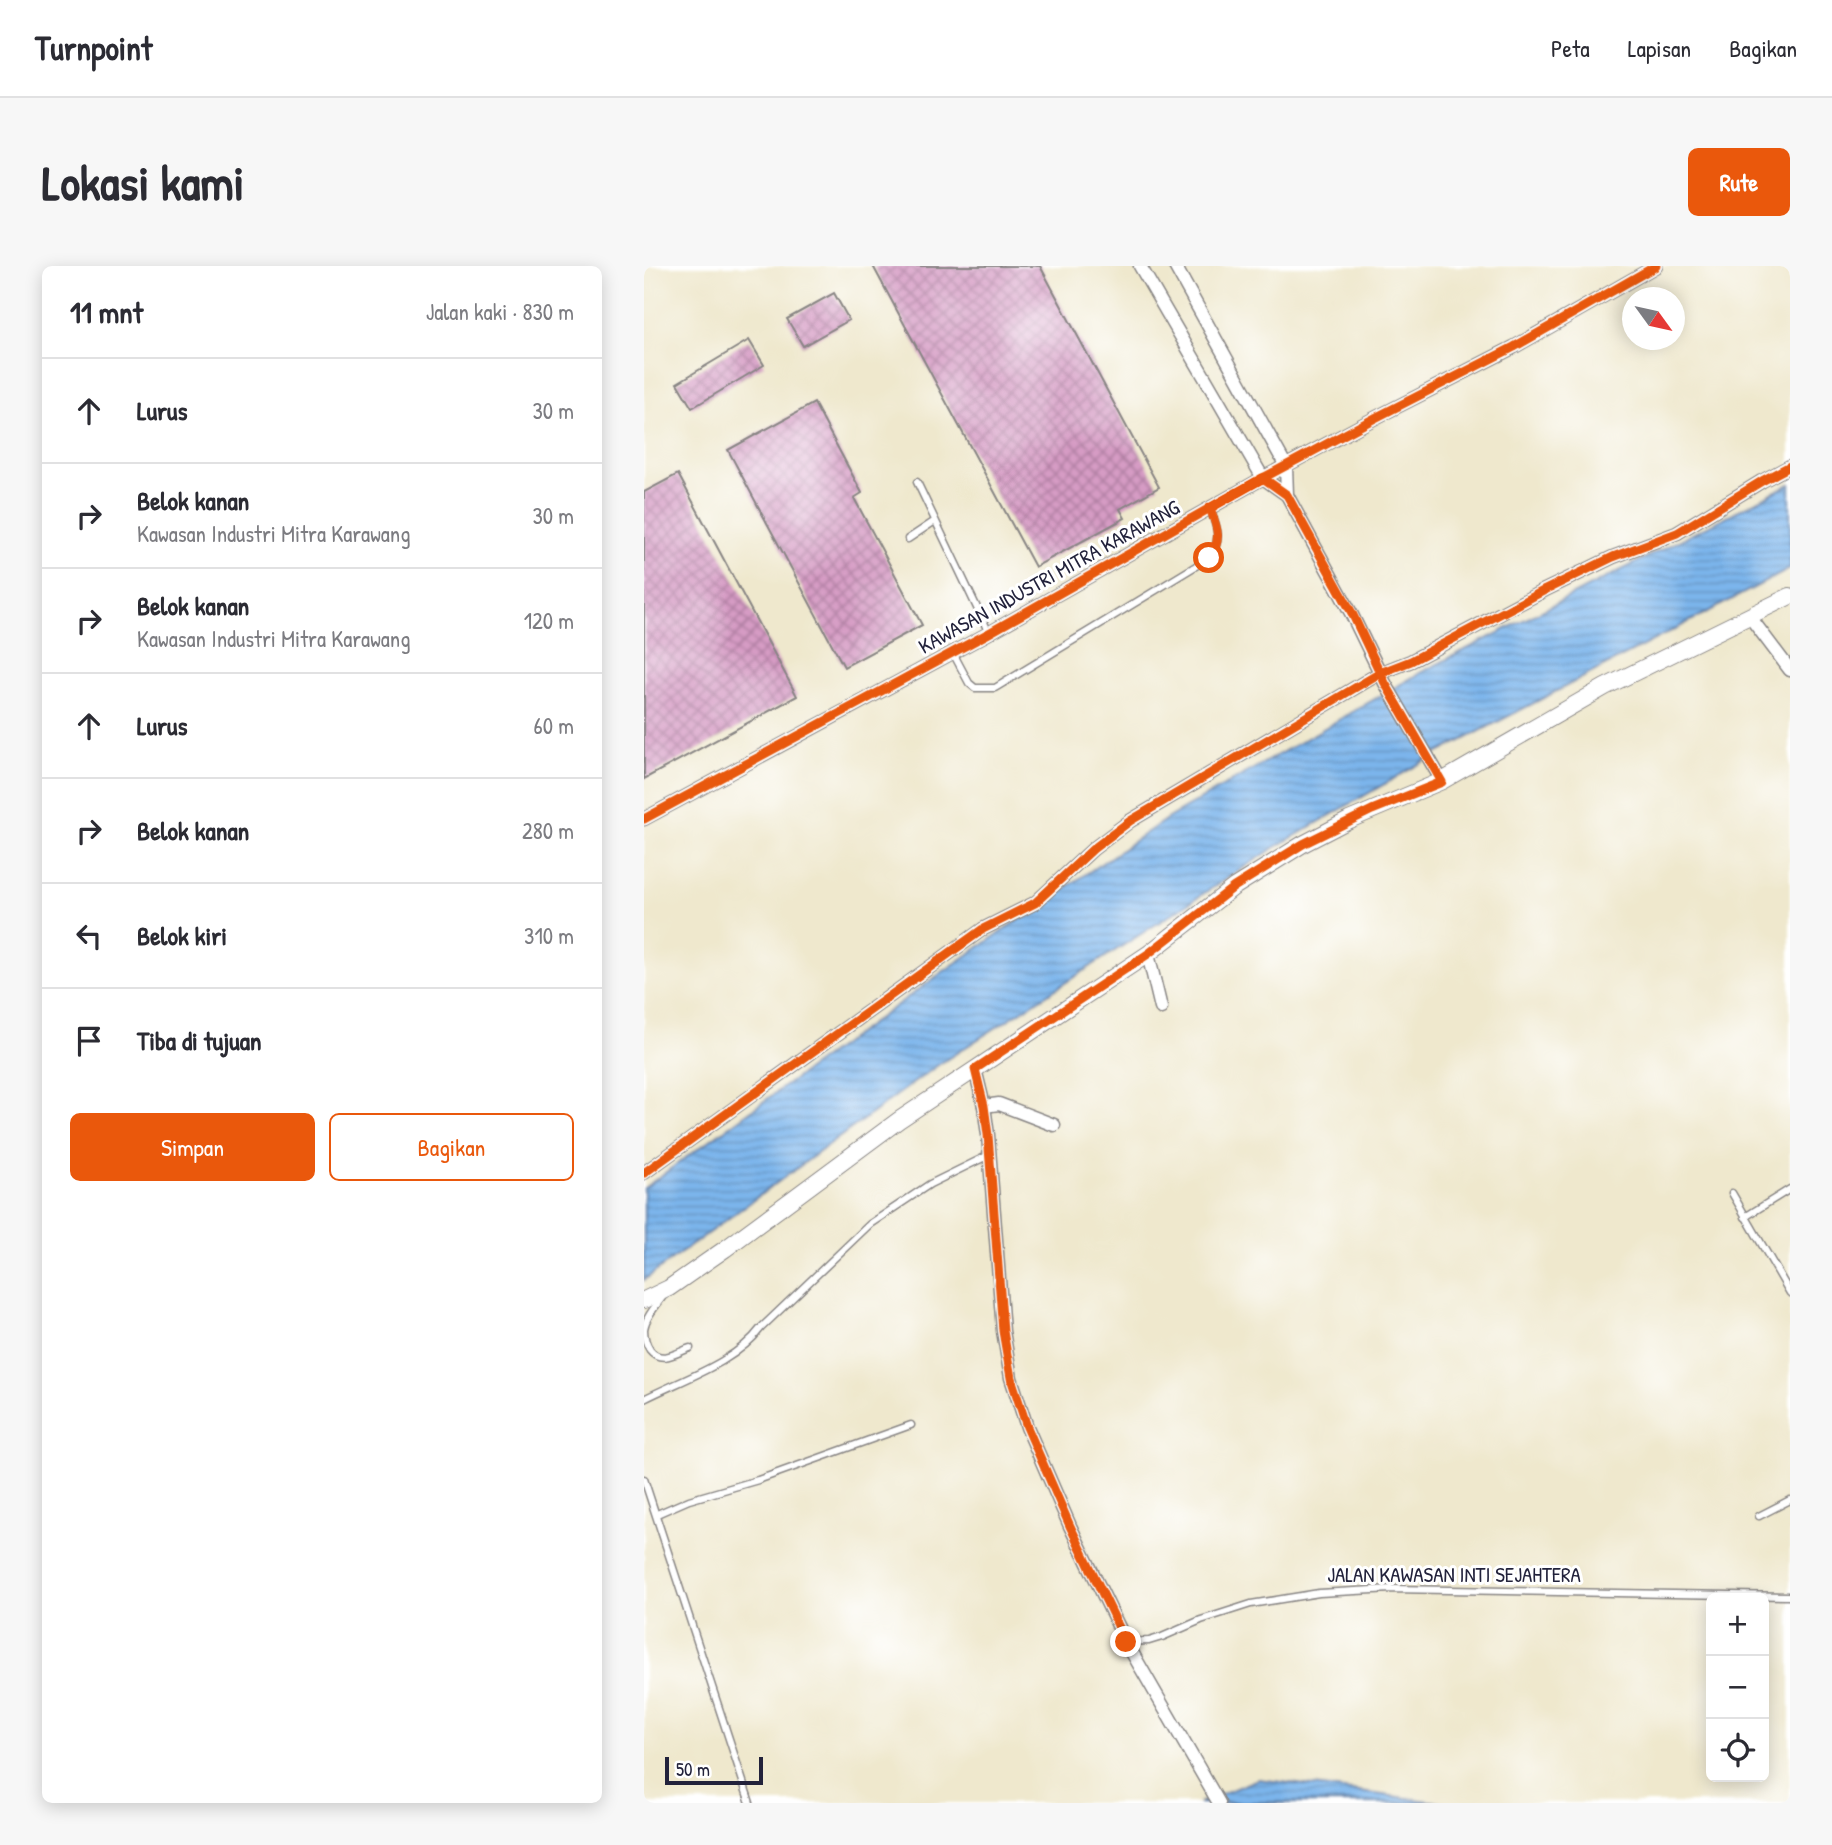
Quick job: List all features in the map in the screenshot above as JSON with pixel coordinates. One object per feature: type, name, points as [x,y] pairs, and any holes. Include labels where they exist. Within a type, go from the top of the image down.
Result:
[{"type":"street","points":[[1140,266],[1263,478],[1287,495],[1352,613],[1383,678],[1442,782]]},
{"type":"street","points":[[1175,266],[1286,466],[1287,495]]},
{"type":"street","name":"KAWASAN INDUSTRI MITRA KARAWANG","points":[[644,819],[989,633],[1263,478],[1514,347],[1656,266]]},
{"type":"street","points":[[644,1173],[983,929],[1035,903],[1093,849],[1130,821],[1411,661],[1612,557],[1677,533],[1790,466]]},
{"type":"street","points":[[644,1300],[669,1288],[725,1249],[898,1120],[1148,954],[1210,903],[1303,844],[1360,815],[1442,782],[1605,687],[1790,596]]},
{"type":"street","points":[[1750,617],[1790,670]]},
{"type":"street","points":[[1148,954],[1161,1009]]},
{"type":"street","points":[[975,1069],[984,1106],[1003,1331],[1011,1378],[1027,1427],[1070,1526],[1126,1642],[1219,1803]]},
{"type":"street","points":[[984,1106],[999,1104],[1054,1125]]},
{"type":"lane","points":[[917,482],[989,633]]},
{"type":"lane","points":[[952,652],[969,683],[975,688],[995,688],[1209,558],[1215,550],[1219,532],[1210,508]]},
{"type":"lane","points":[[908,538],[935,520]]},
{"type":"lane","points":[[644,1399],[735,1354],[751,1342],[761,1328],[870,1224],[930,1184],[989,1155]]},
{"type":"lane","points":[[1745,1217],[1790,1189]]},
{"type":"lane","points":[[1732,1193],[1790,1293]]},
{"type":"lane","points":[[669,1288],[649,1317],[644,1329],[645,1342],[652,1353],[659,1357],[667,1358],[690,1348]]},
{"type":"lane","points":[[657,1514],[689,1500],[758,1480],[911,1425]]},
{"type":"lane","points":[[644,1479],[750,1803]]},
{"type":"lane","points":[[1759,1516],[1790,1500]]},
{"type":"lane","name":"JALAN KAWASAN INTI SEJAHTERA","points":[[1126,1642],[1149,1641],[1251,1604],[1283,1597],[1331,1592],[1392,1588],[1790,1596]]},
{"type":"water","points":[[1790,484],[1790,569],[1440,752],[1274,848],[938,1065],[644,1280],[644,1188],[944,971],[1168,818],[1422,672]]},
{"type":"water","points":[[1258,1779],[1445,1803],[1199,1803]]},
{"type":"building","points":[[873,266],[1040,266],[1159,487],[1120,509],[1125,518],[1035,567]]},
{"type":"building","points":[[834,293],[849,320],[803,346],[787,319]]},
{"type":"building","points":[[749,340],[764,365],[692,408],[677,383]]},
{"type":"building","points":[[814,403],[862,493],[854,498],[922,625],[844,667],[728,450]]},
{"type":"building","points":[[678,474],[797,696],[644,779],[644,492]]},
{"type":"cycle path","points":[[644,819],[989,633],[1263,478],[1514,347],[1656,266]]},
{"type":"cycle path","points":[[644,1173],[983,929],[1035,903],[1093,849],[1130,821],[1380,673],[1411,661],[1613,557],[1677,533],[1790,466]]},
{"type":"route","points":[[1126,1642],[1070,1526],[1027,1427],[1011,1378],[1003,1331],[988,1135],[975,1069],[1148,954],[1210,903],[1303,844],[1349,820],[1442,782],[1385,683],[1352,613],[1287,495],[1263,478],[1210,508],[1219,532],[1215,550],[1209,558]]}]
